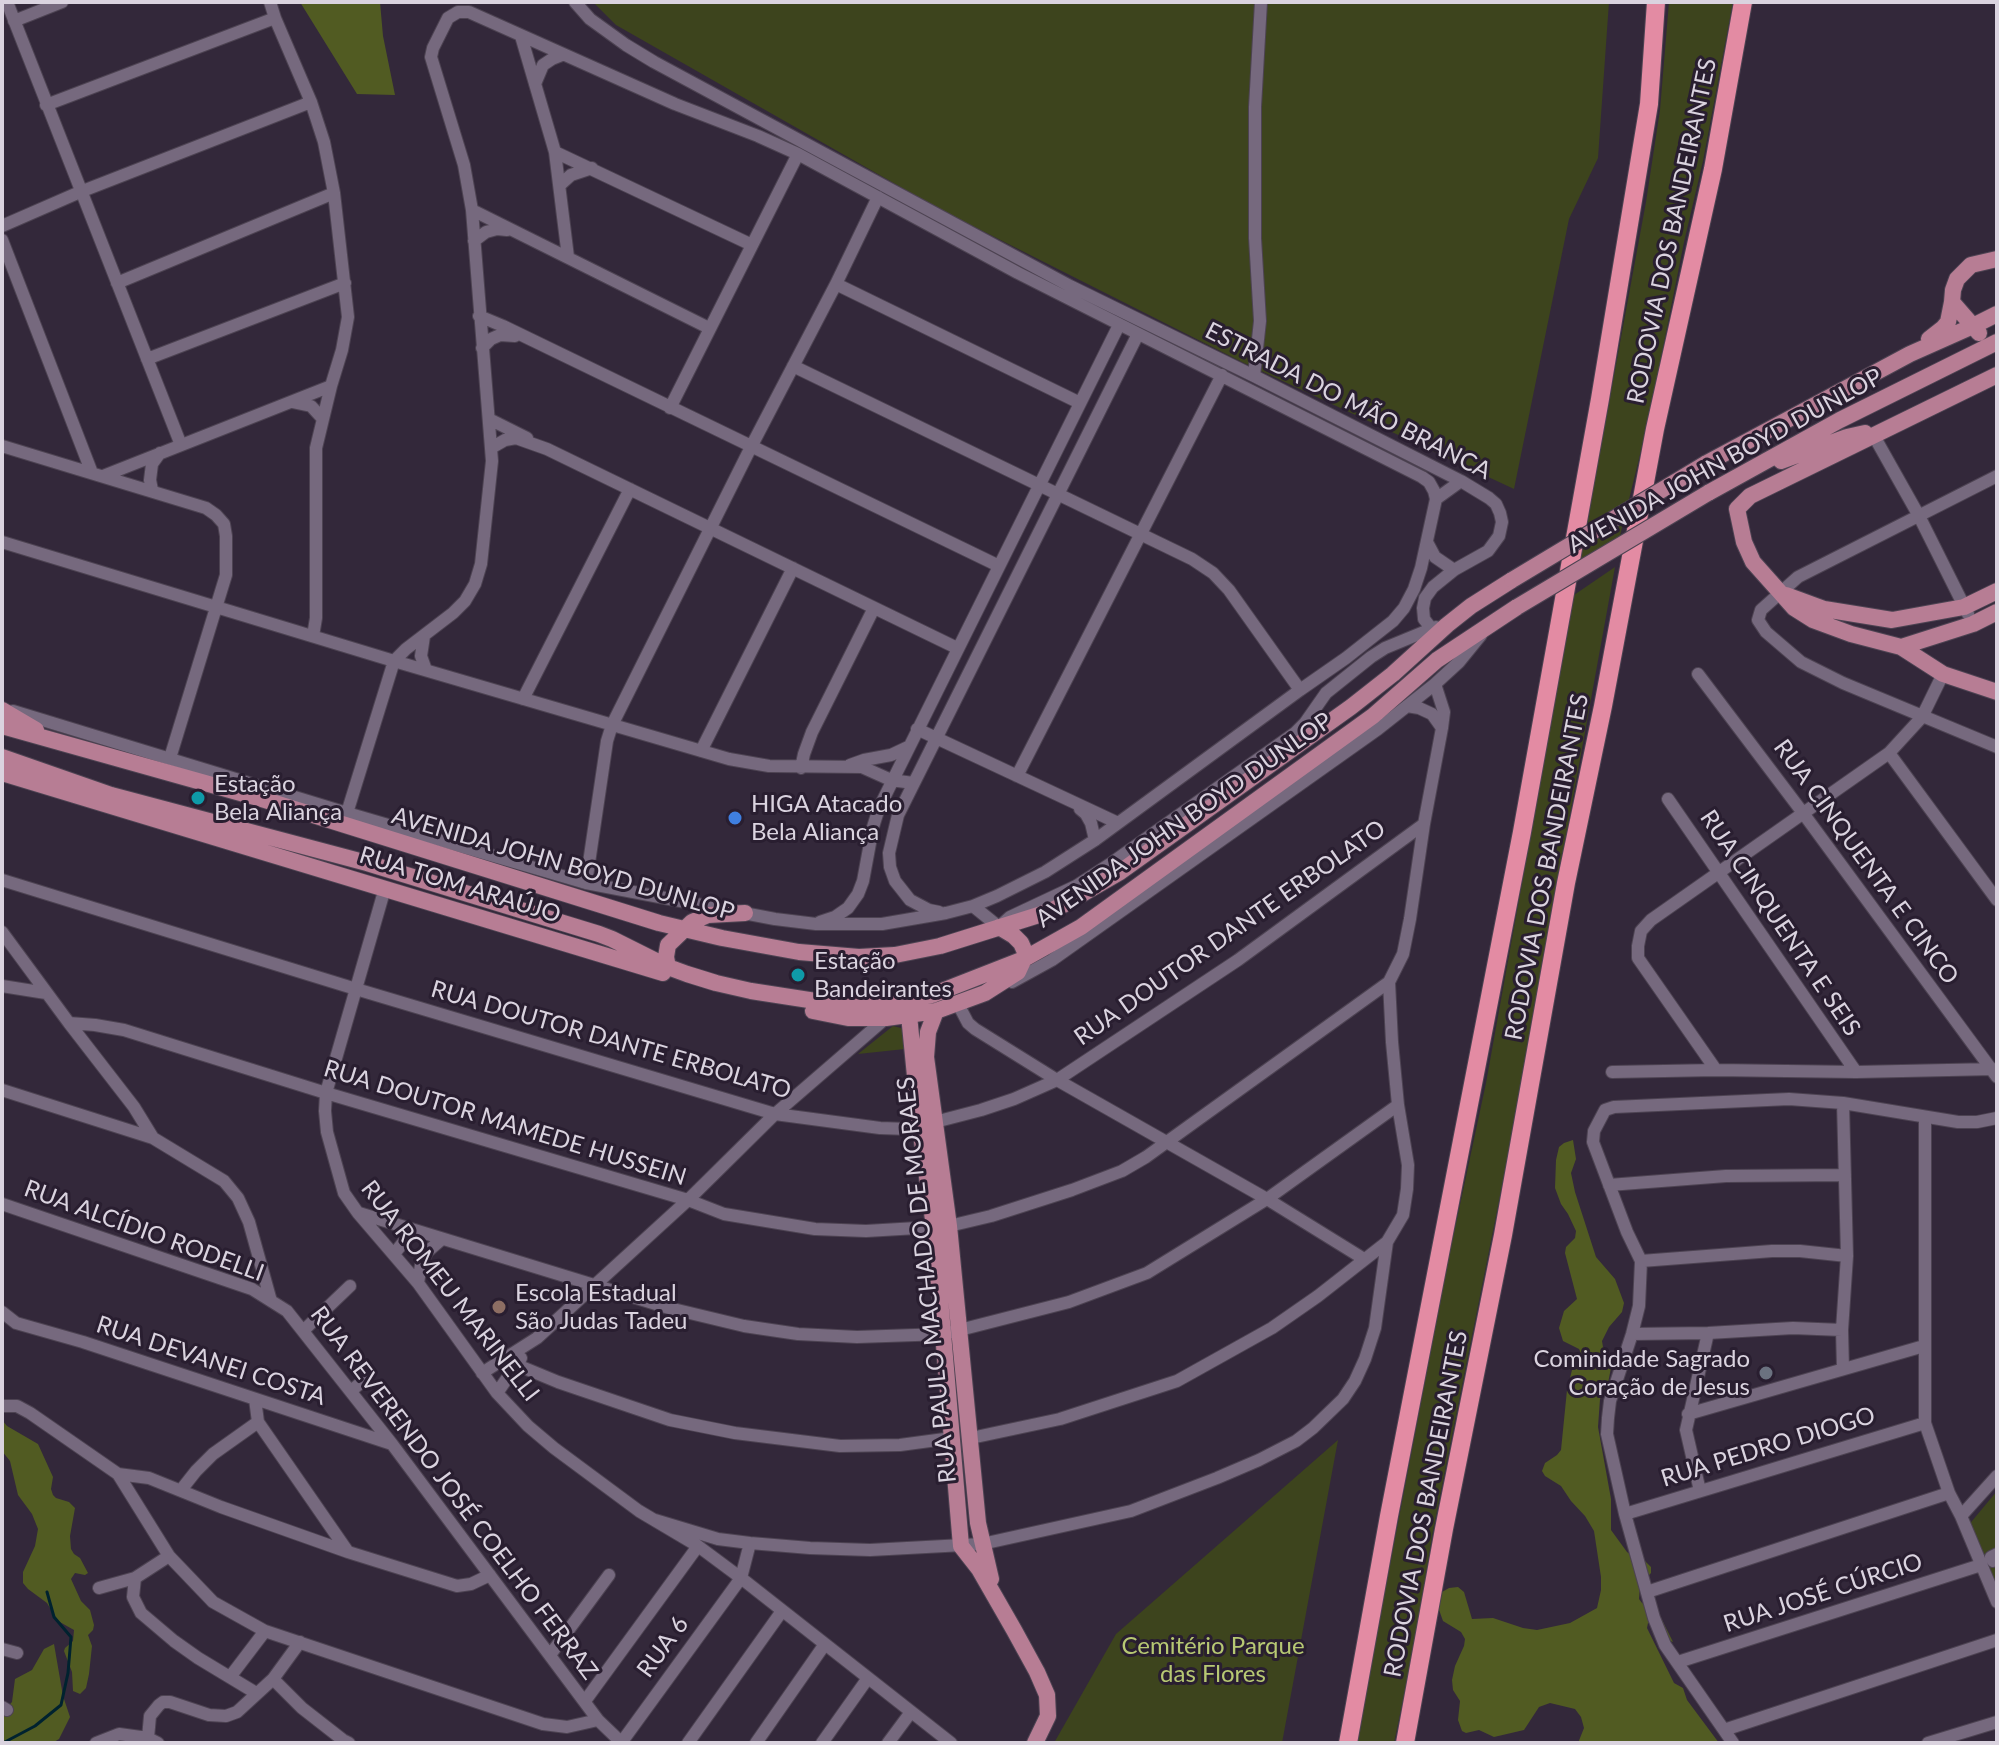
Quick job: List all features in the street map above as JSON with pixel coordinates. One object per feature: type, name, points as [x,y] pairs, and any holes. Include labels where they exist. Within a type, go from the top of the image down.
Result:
[{"type":"highway","name":"RODOVIA DOS BANDEIRANTES","points":[[1348,1743],[1519,847],[1600,399],[1649,104],[1656,2]]},
{"type":"highway","name":"RODOVIA DOS BANDEIRANTES","points":[[1405,1743],[1503,1235],[1566,883],[1655,429],[1713,169],[1743,2]]},
{"type":"main road","points":[[1910,354],[1948,322],[1957,279],[1971,265],[1997,259]]},
{"type":"main road","points":[[1952,302],[1973,326],[1996,344]]},
{"type":"main road","name":"AVENIDA JOHN BOYD DUNLOP","points":[[2,726],[262,799],[683,929],[799,952],[859,957],[895,955],[940,946],[1045,913],[1120,872],[1351,707],[1393,674],[1439,626],[1705,464],[1910,354],[1997,314]]},
{"type":"main road","name":"AVENIDA JOHN BOYD DUNLOP","points":[[768,998],[835,1004],[899,1002],[932,995],[1024,959],[1081,927],[1139,886],[1373,716],[1437,660],[1491,623],[1708,493],[1840,420],[1996,344]]},
{"type":"main road","points":[[1997,375],[1750,496],[1737,509],[1744,542],[1753,562],[1794,608],[1813,620],[1851,634],[1901,647],[1943,674],[1997,692]]},
{"type":"main road","points":[[1764,462],[1787,460],[1863,433],[1874,436]]},
{"type":"main road","points":[[1780,594],[1824,609],[1892,620],[1964,607],[1997,591]]},
{"type":"main road","points":[[1901,647],[1973,624],[1997,612]]},
{"type":"main road","points":[[1892,620],[1901,647]]},
{"type":"main road","points":[[2,709],[51,739]]},
{"type":"main road","points":[[2,757],[123,798],[367,863],[599,934],[692,979]]},
{"type":"main road","name":"RUA TOM ARAÚJO","points":[[2,773],[692,979],[848,1018],[909,1015]]},
{"type":"main road","points":[[668,967],[668,945],[698,918],[745,913]]},
{"type":"main road","points":[[909,1015],[958,1004],[985,993],[1018,972],[1025,952],[1014,936],[999,927]]},
{"type":"main road","name":"RUA PAULO MACHADO DE MORAES","points":[[928,1124],[926,1043],[936,1011]]},
{"type":"main road","name":"RUA PAULO MACHADO DE MORAES","points":[[909,1015],[942,1227],[952,1333],[971,1438],[978,1523],[995,1599]]},
{"type":"main road","name":"RUA PAULO MACHADO DE MORAES","points":[[952,1333],[952,1438],[961,1546]]},
{"type":"main road","points":[[961,1546],[979,1569],[1047,1695],[1048,1716],[1035,1743]]},
{"type":"street","points":[[7,2],[181,445]]},
{"type":"street","points":[[14,21],[62,2]]},
{"type":"street","points":[[270,2],[324,142],[334,193],[348,317],[316,448],[316,618],[313,636]]},
{"type":"street","name":"ESTRADA DO MÃO BRANCA","points":[[575,2],[590,19],[654,62],[1070,286],[1477,490],[1496,504],[1502,522],[1499,536],[1488,551],[1454,570],[1425,598],[1424,619],[1439,626]]},
{"type":"street","points":[[1254,376],[1260,321],[1255,238],[1255,107],[1261,2]]},
{"type":"street","points":[[2,709],[347,813],[586,883],[775,919],[816,924],[882,924],[973,906],[1045,872],[1095,840],[1346,658],[1393,621],[1404,608],[1414,589],[1436,499],[1429,482],[1422,477],[1119,325],[798,154],[675,104],[469,12],[458,12],[448,18],[431,57],[464,165],[472,210],[492,461],[481,564],[475,584],[465,601],[394,661],[347,813]]},
{"type":"street","points":[[46,105],[275,18]]},
{"type":"street","points":[[521,36],[555,152],[568,257]]},
{"type":"street","points":[[535,84],[543,65],[562,55]]},
{"type":"street","points":[[2,226],[80,192],[311,102]]},
{"type":"street","points":[[555,152],[752,245]]},
{"type":"street","points":[[670,408],[798,154]]},
{"type":"street","points":[[561,184],[571,175],[592,168]]},
{"type":"street","points":[[117,283],[334,193]]},
{"type":"street","points":[[586,883],[612,725],[878,197]]},
{"type":"street","points":[[913,201],[944,233]]},
{"type":"street","points":[[472,210],[709,328]]},
{"type":"street","points":[[536,241],[557,234],[565,223]]},
{"type":"street","points":[[474,241],[486,232],[497,229],[514,231]]},
{"type":"street","points":[[2,240],[80,437],[98,474]]},
{"type":"street","points":[[147,359],[345,283]]},
{"type":"street","points":[[836,284],[1080,403]]},
{"type":"street","points":[[479,316],[999,566]]},
{"type":"street","points":[[816,924],[848,908],[858,894],[873,827],[891,780],[1119,325]]},
{"type":"street","points":[[946,913],[929,910],[910,900],[895,881],[889,853],[895,824],[1138,334]]},
{"type":"street","points":[[482,348],[500,335],[534,342]]},
{"type":"street","points":[[793,366],[1192,559],[1213,573],[1229,590],[1300,690]]},
{"type":"street","points":[[1017,776],[1222,375]]},
{"type":"street","points":[[98,474],[142,460],[331,386]]},
{"type":"street","points":[[292,402],[311,406],[323,419]]},
{"type":"street","points":[[489,419],[957,648]]},
{"type":"street","points":[[1874,436],[1919,516],[1973,624]]},
{"type":"street","points":[[56,462],[71,452],[80,437]]},
{"type":"street","points":[[491,448],[516,438],[547,449]]},
{"type":"street","points":[[2,446],[206,508],[224,524],[227,565],[170,758]]},
{"type":"street","points":[[152,490],[152,464],[160,453]]},
{"type":"street","points":[[134,485],[133,472],[142,460]]},
{"type":"street","points":[[1997,476],[1798,577],[1761,610],[1758,620],[1766,632],[1801,662],[1997,747]]},
{"type":"street","points":[[1436,499],[1461,481]]},
{"type":"street","points":[[523,699],[630,489]]},
{"type":"street","points":[[2,542],[729,759],[801,768],[847,766],[872,770],[891,780],[913,783]]},
{"type":"street","points":[[1427,542],[1435,557],[1454,570]]},
{"type":"street","points":[[701,751],[793,568]]},
{"type":"street","points":[[801,768],[812,732],[874,608]]},
{"type":"street","points":[[985,993],[1007,985],[1052,960],[1378,729],[1459,662],[1491,623]]},
{"type":"street","points":[[1346,658],[1385,648],[1439,626]]},
{"type":"street","points":[[424,636],[421,649],[426,670]]},
{"type":"street","points":[[973,906],[999,927],[1010,917],[1076,886],[1295,733],[1326,693],[1385,648]]},
{"type":"street","name":"RUA CINQUENTA E CINCO","points":[[1698,674],[1995,1072]]},
{"type":"street","points":[[1716,1070],[1638,958],[1641,931],[1651,920],[1889,753],[1922,717],[1943,674]]},
{"type":"street","points":[[971,1438],[1060,1419],[1177,1381],[1272,1328],[1387,1242],[1403,1215],[1408,1165],[1398,1105],[1389,982],[1403,954],[1442,728],[1444,712],[1435,684]]},
{"type":"street","points":[[1407,706],[1432,714],[1442,728]]},
{"type":"street","points":[[917,729],[1118,823]]},
{"type":"street","points":[[847,766],[891,755],[908,747]]},
{"type":"street","points":[[1889,753],[1997,900]]},
{"type":"street","name":"RUA CINQUENTA E SEIS","points":[[1668,799],[1856,1072]]},
{"type":"street","points":[[1075,804],[1090,820],[1095,840]]},
{"type":"street","name":"RUA DOUTOR DANTE ERBOLATO","points":[[2,880],[775,1114],[908,1129],[981,1110],[1057,1080],[1238,960],[1424,824]]},
{"type":"street","name":"RUA ROMEU MARINELLI","points":[[385,888],[326,1093],[327,1132],[344,1193],[418,1283],[497,1393],[528,1426],[639,1511],[698,1546],[741,1578],[951,1743]]},
{"type":"street","points":[[2,932],[134,1107],[153,1138]]},
{"type":"street","name":"RUA DOUTOR MAMEDE HUSSEIN","points":[[69,1023],[124,1030],[688,1200],[724,1214],[815,1229],[866,1231],[942,1227],[991,1216],[1122,1171],[1146,1157],[1389,982]]},
{"type":"street","points":[[2,986],[46,993]]},
{"type":"street","points":[[958,1004],[968,1023],[975,1029],[1364,1259]]},
{"type":"street","points":[[497,1393],[513,1361],[528,1344],[688,1200],[775,1114],[886,1018]]},
{"type":"street","points":[[1612,1072],[1995,1072]]},
{"type":"street","points":[[2,1090],[153,1138],[224,1181],[238,1198],[249,1222],[271,1301]]},
{"type":"street","points":[[1733,1743],[1665,1645],[1654,1618],[1625,1514],[1607,1434],[1616,1380],[1639,1306],[1641,1261],[1593,1142],[1599,1119],[1605,1110],[1614,1107],[1789,1099],[1843,1103],[1925,1118],[1977,1122],[1997,1118]]},
{"type":"street","points":[[1843,1103],[1847,1256],[1843,1369]]},
{"type":"street","points":[[358,1213],[669,1308],[757,1328],[857,1337],[952,1333],[1069,1302],[1147,1273],[1267,1199],[1398,1105]]},
{"type":"street","points":[[1925,1118],[1925,1423],[1949,1493],[1990,1560],[1997,1602]]},
{"type":"street","points":[[1609,1185],[1726,1176],[1845,1175]]},
{"type":"street","name":"RUA ALCÍDIO RODELLI","points":[[2,1204],[252,1289],[271,1301]]},
{"type":"street","points":[[394,1254],[413,1230]]},
{"type":"street","points":[[418,1283],[427,1252],[442,1239]]},
{"type":"street","name":"RUA ROMEU MARINELLI","points":[[655,1520],[718,1539],[870,1550],[982,1544],[1131,1511],[1259,1460],[1296,1441],[1343,1399],[1365,1359],[1375,1328],[1387,1242]]},
{"type":"street","points":[[1641,1261],[1772,1251],[1847,1256]]},
{"type":"street","points":[[304,1330],[350,1286]]},
{"type":"street","name":"RUA REVERENDO JOSÉ COELHO FERRAZ","points":[[271,1301],[287,1311],[304,1330],[598,1720],[621,1743]]},
{"type":"street","name":"RUA DEVANEI COSTA","points":[[2,1312],[16,1323],[83,1342],[392,1444]]},
{"type":"street","points":[[1632,1334],[1793,1328],[1842,1330]]},
{"type":"street","points":[[1700,1491],[1686,1430],[1708,1333]]},
{"type":"street","points":[[1688,1414],[1924,1346]]},
{"type":"street","points":[[482,1373],[513,1361],[558,1382],[670,1420],[735,1433],[840,1446],[900,1445],[952,1438]]},
{"type":"street","points":[[351,1391],[364,1380]]},
{"type":"street","points":[[255,1399],[258,1422],[348,1552]]},
{"type":"street","points":[[5,1406],[17,1406],[30,1413],[118,1474],[169,1556],[213,1602],[265,1631],[543,1724],[567,1727],[598,1720]]},
{"type":"street","points":[[181,1490],[213,1454],[258,1422]]},
{"type":"street","name":"RUA PEDRO DIOGO","points":[[1625,1514],[1925,1423]]},
{"type":"street","points":[[118,1474],[149,1478],[348,1552],[457,1586],[471,1584],[490,1575]]},
{"type":"street","points":[[1961,1516],[1997,1476]]},
{"type":"street","points":[[1647,1592],[1949,1493]]},
{"type":"street","name":"RUA ROMEU MARINELLI","points":[[698,1546],[718,1539]]},
{"type":"street","points":[[741,1578],[750,1543]]},
{"type":"street","points":[[585,1701],[698,1546]]},
{"type":"street","points":[[99,1588],[135,1578],[169,1556]]},
{"type":"street","name":"RUA JOSÉ CÚRCIO","points":[[1678,1662],[1990,1560]]},
{"type":"street","points":[[550,1655],[609,1575]]},
{"type":"street","points":[[135,1578],[133,1597],[141,1613],[198,1658],[256,1693]]},
{"type":"street","name":"RUA 6","points":[[621,1743],[741,1578]]},
{"type":"street","points":[[688,1743],[782,1611]]},
{"type":"street","points":[[230,1677],[265,1631]]},
{"type":"street","points":[[1724,1730],[1997,1640]]},
{"type":"street","points":[[96,1743],[119,1734],[153,1741],[150,1716],[163,1702],[209,1715],[226,1716],[237,1712],[273,1679],[300,1642]]},
{"type":"street","points":[[756,1743],[825,1644]]},
{"type":"street","points":[[2,1649],[17,1653]]},
{"type":"street","points":[[822,1743],[868,1678]]},
{"type":"street","points":[[273,1679],[302,1708],[349,1743]]},
{"type":"street","points":[[888,1743],[911,1712]]},
{"type":"street","points":[[1928,1743],[1997,1722]]},
{"type":"green space","points":[[300,2],[380,2],[383,36],[395,95],[357,94]]},
{"type":"green space","points":[[593,2],[1609,2],[1598,158],[1569,219],[1514,489],[1244,363],[941,210],[616,25]]},
{"type":"green space","points":[[1669,2],[1733,2],[1649,418],[1620,536],[1580,560],[1646,202],[1660,110]]},
{"type":"green space","points":[[1615,567],[1508,1156],[1394,1743],[1356,1743],[1448,1261],[1486,1083],[1574,595]]},
{"type":"green space","points":[[893,1026],[904,1031],[905,1049],[858,1054]]},
{"type":"green space","points":[[1573,1140],[1576,1159],[1571,1173],[1575,1192],[1596,1257],[1615,1279],[1624,1303],[1622,1312],[1602,1341],[1611,1368],[1600,1399],[1598,1427],[1611,1499],[1611,1530],[1627,1552],[1651,1567],[1651,1573],[1640,1585],[1639,1599],[1658,1612],[1673,1642],[1652,1624],[1648,1623],[1647,1628],[1674,1683],[1683,1688],[1687,1700],[1719,1743],[1578,1743],[1584,1728],[1581,1717],[1575,1709],[1550,1703],[1539,1707],[1524,1730],[1494,1737],[1479,1730],[1466,1733],[1458,1720],[1460,1701],[1453,1690],[1452,1680],[1465,1639],[1461,1632],[1443,1621],[1438,1607],[1442,1592],[1458,1587],[1464,1592],[1472,1619],[1493,1618],[1537,1630],[1570,1623],[1597,1608],[1601,1590],[1594,1531],[1561,1486],[1542,1471],[1545,1463],[1561,1450],[1567,1390],[1574,1362],[1582,1355],[1579,1349],[1563,1341],[1559,1328],[1564,1311],[1577,1299],[1565,1253],[1576,1231],[1555,1188],[1559,1147]]},
{"type":"green space","points":[[2,1420],[38,1444],[53,1477],[53,1495],[75,1508],[71,1549],[88,1573],[75,1573],[71,1579],[81,1601],[90,1610],[94,1625],[88,1635],[92,1646],[89,1674],[86,1688],[80,1694],[73,1691],[72,1672],[64,1651],[73,1641],[74,1630],[58,1621],[47,1603],[23,1583],[23,1572],[35,1546],[38,1529],[32,1514],[18,1495],[10,1461],[2,1451]]},
{"type":"green space","name":"Cemitério Parque das Flores","points":[[1338,1440],[1282,1743],[1054,1743],[1116,1634]]},
{"type":"green space","points":[[1997,1491],[1997,1594],[1967,1527]]},
{"type":"green space","points":[[54,1644],[70,1717],[59,1739],[54,1742],[2,1743],[2,1713],[12,1702],[15,1679],[32,1670],[44,1649]]},
{"type":"waterway","points":[[3,1743],[35,1726],[61,1705],[71,1637],[54,1617],[47,1592]]},
{"type":"place","name":"Estação Bela Aliança","points":[[198,798]]},
{"type":"place","name":"HIGA Atacado Bela Aliança","points":[[735,818]]},
{"type":"place","name":"Estação Bandeirantes","points":[[798,975]]},
{"type":"place","name":"Escola Estadual São Judas Tadeu","points":[[499,1307]]},
{"type":"place","name":"Cominidade Sagrado Coração de Jesus","points":[[1766,1373]]}]
